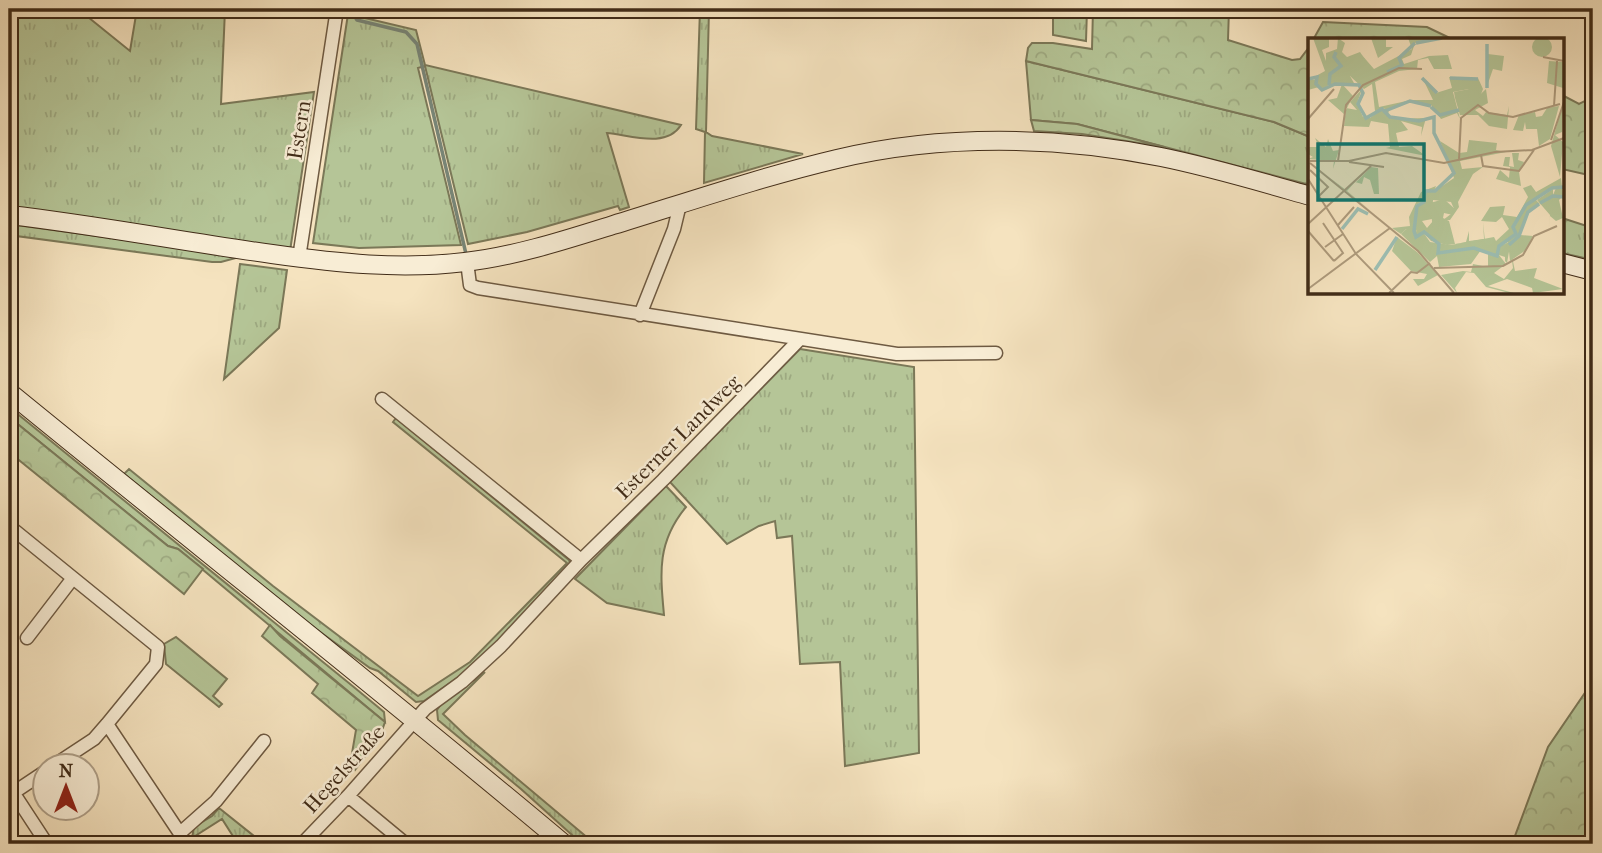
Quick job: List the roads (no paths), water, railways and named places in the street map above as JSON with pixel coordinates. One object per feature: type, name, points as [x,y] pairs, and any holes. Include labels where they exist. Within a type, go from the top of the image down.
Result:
[{"type":"street","name":"Estern","points":[[299,258],[337,9]]},
{"type":"street","points":[[9,215],[355,264],[394,266],[467,262],[554,243],[840,158],[917,146],[986,141],[1076,145],[1137,153],[1308,195]]},
{"type":"street","points":[[640,315],[681,205]]},
{"type":"street","points":[[467,262],[470,285],[478,288],[897,354],[996,353]]},
{"type":"street","points":[[1564,264],[1593,271]]},
{"type":"street","name":"Esterner Landweg","points":[[415,719],[501,646],[581,560],[800,339]]},
{"type":"street","points":[[9,392],[323,648],[415,719],[564,844]]},
{"type":"street","points":[[382,399],[581,560]]},
{"type":"street","points":[[9,526],[158,647],[156,664],[94,739],[74,752]]},
{"type":"street","points":[[27,638],[73,578]]},
{"type":"street","name":"Hegelstraße","points":[[302,844],[415,719]]},
{"type":"street","points":[[107,724],[183,839],[264,741]]},
{"type":"street","points":[[32,778],[11,789],[47,844]]},
{"type":"street","points":[[348,796],[406,844]]},
{"type":"waterway","points":[[350,9],[357,20],[406,32],[417,44],[466,254]]}]
